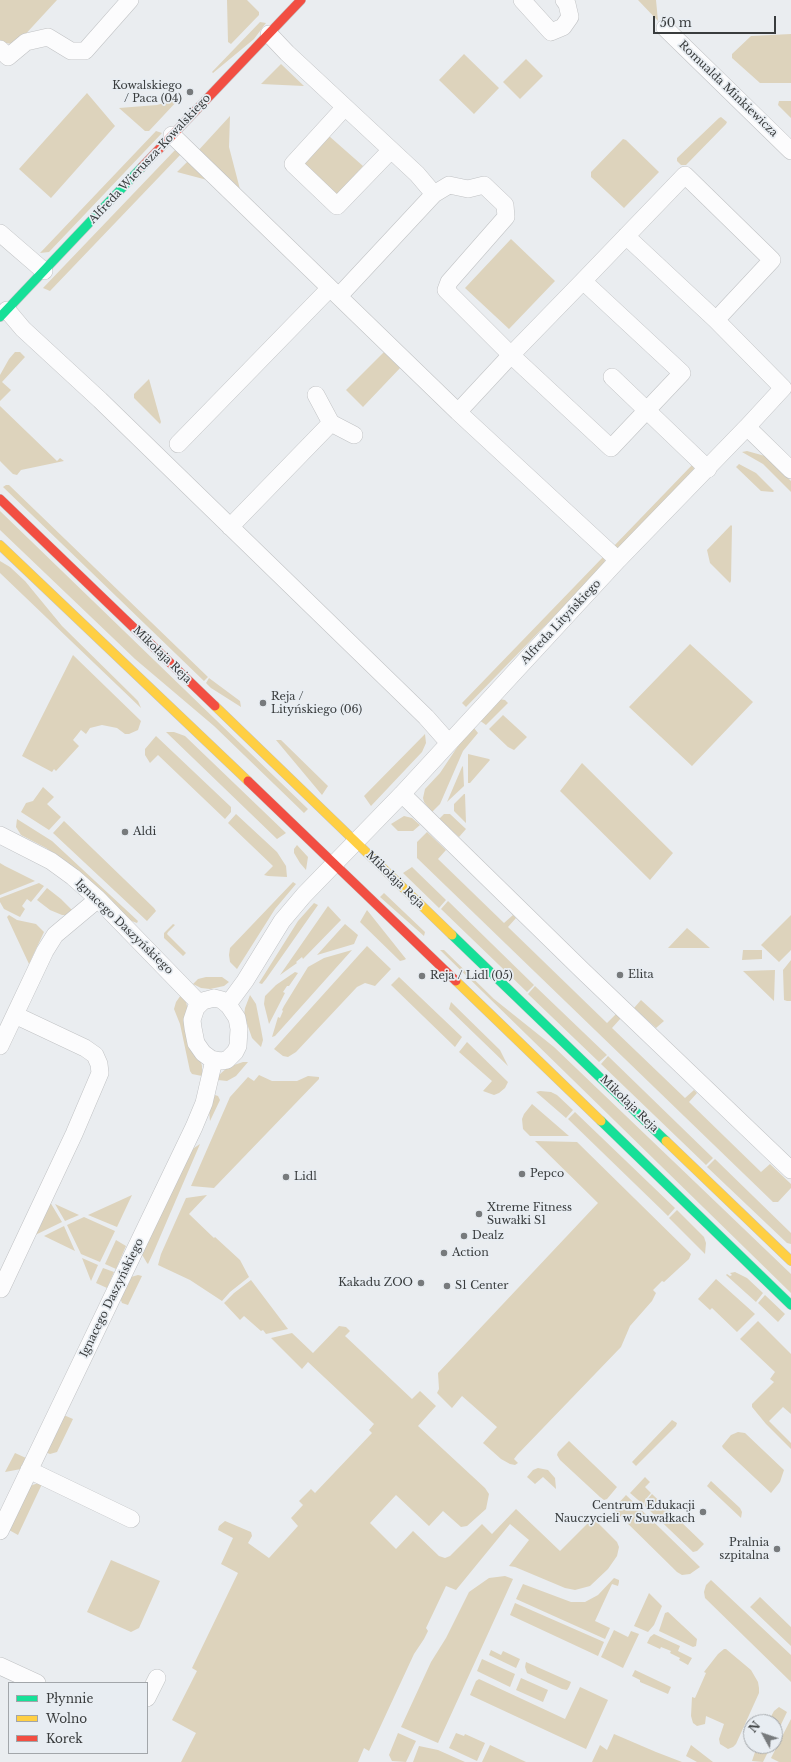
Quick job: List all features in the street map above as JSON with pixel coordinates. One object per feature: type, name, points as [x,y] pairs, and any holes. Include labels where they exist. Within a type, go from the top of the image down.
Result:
[{"type":"street","points":[[3,58],[26,42],[48,37],[71,51],[85,51],[130,0]]},
{"type":"street","points":[[522,0],[551,32],[563,27],[570,17],[567,4],[564,0]]},
{"type":"street","name":"Alfreda Wierusza-Kowalskiego","points":[[4,313],[269,34],[292,3]]},
{"type":"street","name":"Romualda Minkiewicza","points":[[665,28],[791,151]]},
{"type":"street","points":[[269,34],[345,108],[417,174],[434,194]]},
{"type":"street","points":[[345,108],[292,164],[337,206],[391,150]]},
{"type":"street","points":[[172,135],[458,412],[618,560]]},
{"type":"street","points":[[458,412],[512,355],[626,236],[685,175],[772,260],[716,320],[626,236]]},
{"type":"street","points":[[178,444],[434,194],[449,185],[468,189],[484,185],[505,205],[506,217],[449,282],[446,290],[512,355],[611,448],[682,373],[583,281]]},
{"type":"street","points":[[0,233],[44,271]]},
{"type":"street","points":[[4,313],[100,400],[426,717],[449,743]]},
{"type":"street","name":"Alfreda Lityńskiego","points":[[228,1004],[245,981],[282,922],[304,895],[402,794],[618,560],[708,469],[783,388],[716,320]]},
{"type":"street","points":[[612,377],[708,469]]},
{"type":"street","points":[[316,395],[331,423],[354,435]]},
{"type":"street","points":[[230,527],[331,423]]},
{"type":"street","points":[[747,427],[791,470]]},
{"type":"street","name":"Mikołaja Reja","points":[[0,499],[791,1261]]},
{"type":"street","points":[[0,545],[4,553],[334,863],[791,1305]]},
{"type":"street","points":[[402,794],[583,971],[791,1170]]},
{"type":"street","name":"Ignacego Daszyńskiego","points":[[0,835],[51,861],[73,877],[98,899],[199,1003]]},
{"type":"street","points":[[0,1046],[45,951],[55,935],[98,899]]},
{"type":"street","points":[[214,998],[228,1004],[235,1014],[238,1022],[240,1037],[238,1046],[232,1056],[227,1060],[214,1060],[203,1053],[194,1036],[192,1020],[199,1003],[206,999],[214,998]]},
{"type":"street","points":[[1,1289],[74,1134],[100,1073],[99,1064],[95,1055],[85,1048],[14,1015]]},
{"type":"street","name":"Ignacego Daszyńskiego","points":[[0,1531],[194,1127],[204,1103],[214,1060]]},
{"type":"street","points":[[29,1470],[131,1519]]},
{"type":"street","points":[[0,1666],[35,1682]]},
{"type":"street","points":[[148,1696],[157,1678]]},
{"type":"shaded area","points":[[0,0],[57,0],[21,39],[12,44],[0,42]]},
{"type":"shaded area","points":[[227,0],[247,0],[259,12],[259,15],[231,44],[228,42]]},
{"type":"shaded area","points":[[638,0],[656,0],[658,21]]},
{"type":"shaded area","points":[[260,22],[266,23],[254,39],[213,73],[212,72]]},
{"type":"shaded area","points":[[791,34],[791,83],[760,83],[732,58],[732,54],[751,36]]},
{"type":"shaded area","points":[[464,54],[499,88],[474,114],[439,80]]},
{"type":"shaded area","points":[[526,59],[543,76],[520,99],[503,82]]},
{"type":"shaded area","points":[[281,64],[304,86],[261,84]]},
{"type":"shaded area","points":[[87,93],[115,126],[51,198],[19,169]]},
{"type":"shaded area","points":[[177,99],[178,100],[149,131],[145,131],[119,108],[157,105]]},
{"type":"shaded area","points":[[779,101],[791,101],[791,118],[778,105]]},
{"type":"shaded area","points":[[230,116],[229,147],[242,197],[196,153]]},
{"type":"shaded area","points":[[721,117],[727,122],[726,124],[686,165],[681,165],[677,161],[677,158]]},
{"type":"shaded area","points":[[156,131],[162,133],[49,252],[40,253]]},
{"type":"shaded area","points":[[329,136],[363,166],[337,195],[303,164]]},
{"type":"shaded area","points":[[623,139],[626,140],[659,172],[624,208],[591,177],[591,172]]},
{"type":"shaded area","points":[[176,149],[182,153],[50,291],[43,288]]},
{"type":"shaded area","points":[[189,160],[211,181],[177,172]]},
{"type":"shaded area","points":[[511,239],[555,281],[509,329],[465,288]]},
{"type":"shaded area","points":[[386,350],[402,366],[363,407],[346,390]]},
{"type":"shaded area","points":[[15,352],[20,352],[25,357],[2,382],[11,390],[0,401],[0,375],[9,359]]},
{"type":"shaded area","points":[[149,379],[161,422],[160,424],[134,398],[134,394]]},
{"type":"shaded area","points":[[0,406],[57,461],[60,458],[64,461],[21,470],[17,475],[13,474],[0,461]]},
{"type":"shaded area","points":[[747,451],[765,456],[777,467],[791,481],[791,492],[763,464],[742,452]]},
{"type":"shaded area","points":[[693,464],[694,469],[619,549],[612,548]]},
{"type":"shaded area","points":[[739,464],[756,473],[774,491],[761,491],[736,467]]},
{"type":"shaded area","points":[[9,485],[208,677],[204,681],[3,487]]},
{"type":"shaded area","points":[[0,511],[308,809],[304,813],[214,726],[135,659],[0,530]]},
{"type":"shaded area","points":[[731,525],[730,583],[710,563],[707,550]]},
{"type":"shaded area","points":[[604,556],[604,565],[466,707],[462,703]]},
{"type":"shaded area","points":[[0,561],[10,567],[25,581],[62,626],[138,701],[141,708],[0,573]]},
{"type":"shaded area","points":[[690,644],[753,702],[692,766],[629,707]]},
{"type":"shaded area","points":[[73,655],[141,721],[138,730],[129,734],[125,734],[117,728],[102,725],[90,728],[86,734],[81,730],[73,740],[79,746],[56,771],[54,769],[52,772],[22,756]]},
{"type":"shaded area","points":[[209,678],[240,701],[241,707],[211,688],[206,683]]},
{"type":"shaded area","points":[[499,699],[505,700],[508,703],[486,725],[479,720]]},
{"type":"shaded area","points":[[503,715],[527,737],[514,750],[508,747],[489,729]]},
{"type":"shaded area","points":[[474,728],[478,733],[463,751],[440,804],[432,812],[424,802],[423,798],[425,789],[440,773],[462,740]]},
{"type":"shaded area","points":[[166,732],[174,732],[185,736],[286,833],[277,839]]},
{"type":"shaded area","points":[[425,734],[426,743],[422,752],[371,806],[364,796]]},
{"type":"shaded area","points":[[156,736],[231,807],[231,812],[225,819],[158,755],[150,763],[145,755],[145,749]]},
{"type":"shaded area","points":[[276,740],[281,740],[328,786],[322,795]]},
{"type":"shaded area","points":[[468,754],[490,760],[470,783],[468,783]]},
{"type":"shaded area","points":[[582,763],[673,853],[650,880],[560,791]]},
{"type":"shaded area","points":[[463,766],[464,786],[447,802],[462,767]]},
{"type":"shaded area","points":[[43,787],[54,797],[47,804],[61,817],[49,830],[21,812],[26,803],[33,801]]},
{"type":"shaded area","points":[[464,794],[466,823],[454,811],[454,804]]},
{"type":"shaded area","points":[[236,814],[277,852],[286,866],[287,877],[264,875],[273,866],[228,823]]},
{"type":"shaded area","points":[[444,814],[450,814],[466,829],[459,837],[439,819]]},
{"type":"shaded area","points":[[404,816],[412,818],[420,825],[413,831],[398,831],[391,824]]},
{"type":"shaded area","points":[[17,819],[52,841],[138,921],[137,923],[129,920],[67,862],[46,848],[21,835],[16,827]]},
{"type":"shaded area","points":[[64,821],[154,908],[156,911],[147,921],[53,833]]},
{"type":"shaded area","points":[[427,832],[446,850],[438,859],[504,923],[513,915],[516,918],[508,927],[607,1023],[616,1014],[621,1018],[612,1028],[685,1098],[694,1090],[697,1093],[689,1102],[761,1172],[770,1164],[791,1184],[791,1188],[778,1202],[773,1202],[417,858],[417,842]]},
{"type":"shaded area","points":[[297,845],[308,857],[306,870],[294,853],[294,849]]},
{"type":"shaded area","points":[[0,863],[5,866],[35,881],[0,895]]},
{"type":"shaded area","points":[[412,867],[446,900],[439,908],[403,873]]},
{"type":"shaded area","points":[[293,882],[296,884],[275,909],[237,969],[230,962],[230,948]]},
{"type":"shaded area","points":[[39,883],[44,886],[31,902],[27,899],[22,906],[25,909],[20,917],[4,909],[0,902],[0,898]]},
{"type":"shaded area","points":[[47,888],[73,911],[67,915],[62,915],[50,910],[37,900]]},
{"type":"shaded area","points":[[384,893],[425,932],[424,936],[380,897]]},
{"type":"shaded area","points":[[448,901],[534,985],[527,992],[441,909]]},
{"type":"shaded area","points":[[314,903],[318,905],[266,979],[262,984],[259,983],[298,921]]},
{"type":"shaded area","points":[[328,906],[341,920],[303,959],[302,957],[296,962],[297,963],[280,975]]},
{"type":"shaded area","points":[[367,910],[406,959],[400,961],[360,922]]},
{"type":"shaded area","points":[[9,915],[17,920],[36,924],[44,932],[29,964],[7,917]]},
{"type":"shaded area","points":[[791,915],[791,950],[779,962],[761,945]]},
{"type":"shaded area","points":[[173,924],[175,925],[167,934],[186,953],[183,956],[164,938],[164,933]]},
{"type":"shaded area","points":[[345,924],[358,935],[354,944],[317,955]]},
{"type":"shaded area","points":[[687,928],[710,948],[668,948]]},
{"type":"shaded area","points":[[367,946],[391,969],[375,986],[365,983],[357,987],[296,1052],[288,1057],[283,1056],[274,1049]]},
{"type":"shaded area","points":[[352,950],[275,1036],[272,1037],[278,1017],[280,1018],[284,1006],[308,967],[324,958]]},
{"type":"shaded area","points":[[440,950],[444,950],[494,999],[554,1047],[791,1274],[791,1293]]},
{"type":"shaded area","points":[[743,950],[762,950],[762,959],[742,960]]},
{"type":"shaded area","points":[[791,960],[791,1001],[787,1001],[784,1000],[783,970]]},
{"type":"shaded area","points":[[775,970],[774,1001],[743,971]]},
{"type":"shaded area","points":[[295,972],[298,973],[283,992],[285,993],[269,1024],[264,1004],[265,996],[276,985]]},
{"type":"shaded area","points":[[206,977],[222,977],[229,982],[224,986],[210,989],[201,988],[193,984],[198,979]]},
{"type":"shaded area","points":[[399,977],[462,1037],[455,1047],[391,985]]},
{"type":"shaded area","points":[[535,986],[607,1055],[599,1062],[528,994]]},
{"type":"shaded area","points":[[181,995],[186,1002],[202,1066],[202,1076],[192,1074],[190,1071],[180,1024],[174,1009],[176,1002]]},
{"type":"shaded area","points":[[250,995],[256,1004],[263,1040],[261,1047],[252,1038],[244,1015]]},
{"type":"shaded area","points":[[641,1000],[664,1021],[656,1028],[634,1008]]},
{"type":"shaded area","points":[[451,1002],[500,1050],[508,1066],[449,1009]]},
{"type":"shaded area","points":[[467,1042],[508,1082],[505,1088],[499,1093],[494,1095],[483,1091],[492,1081],[459,1052]]},
{"type":"shaded area","points":[[608,1056],[713,1158],[706,1165],[601,1064]]},
{"type":"shaded area","points":[[243,1062],[248,1062],[236,1076],[227,1081],[218,1080],[219,1075],[228,1067]]},
{"type":"shaded area","points":[[259,1075],[272,1081],[297,1081],[308,1076],[319,1077],[319,1079],[214,1188],[191,1186],[230,1097],[248,1077],[254,1081]]},
{"type":"shaded area","points":[[536,1092],[551,1092],[557,1095],[573,1110],[566,1118]]},
{"type":"shaded area","points":[[215,1095],[218,1096],[220,1100],[210,1121],[209,1110]]},
{"type":"shaded area","points":[[532,1104],[569,1136],[530,1136],[523,1129],[522,1119]]},
{"type":"shaded area","points":[[575,1112],[675,1208],[668,1216],[568,1119]]},
{"type":"shaded area","points":[[535,1141],[577,1142],[691,1254],[689,1259],[653,1290],[656,1293],[652,1301],[630,1326],[621,1347],[517,1455],[514,1459],[518,1463],[515,1465],[501,1459],[483,1443],[497,1427],[462,1396],[452,1408],[437,1393],[439,1389],[438,1373],[598,1203]]},
{"type":"shaded area","points":[[200,1144],[148,1264],[141,1253],[191,1150]]},
{"type":"shaded area","points":[[715,1159],[791,1233],[791,1244],[787,1243],[707,1167]]},
{"type":"shaded area","points":[[132,1195],[117,1227],[88,1215]]},
{"type":"shaded area","points":[[207,1195],[189,1214],[240,1260],[249,1277],[230,1292],[222,1301],[190,1280],[158,1265],[161,1254],[186,1198]]},
{"type":"shaded area","points":[[50,1202],[62,1222],[29,1238]]},
{"type":"shaded area","points":[[55,1204],[79,1215],[65,1221]]},
{"type":"shaded area","points":[[677,1210],[704,1237],[706,1243],[705,1254],[669,1218]]},
{"type":"shaded area","points":[[84,1217],[115,1231],[100,1262],[81,1254],[67,1225]]},
{"type":"shaded area","points":[[64,1226],[75,1251],[44,1236]]},
{"type":"shaded area","points":[[116,1240],[126,1246],[116,1269],[105,1264]]},
{"type":"shaded area","points":[[82,1258],[98,1265],[91,1281]]},
{"type":"shaded area","points":[[103,1268],[114,1272],[107,1288],[96,1283]]},
{"type":"shaded area","points":[[735,1272],[747,1278],[763,1293],[756,1302],[726,1275],[727,1274],[730,1276],[732,1275],[730,1273]]},
{"type":"shaded area","points":[[138,1275],[142,1276],[128,1305],[122,1303],[120,1298],[131,1277]]},
{"type":"shaded area","points":[[716,1279],[755,1314],[737,1332],[712,1308],[710,1310],[698,1299]]},
{"type":"shaded area","points":[[251,1280],[288,1329],[266,1334],[244,1316],[240,1320],[224,1303]]},
{"type":"shaded area","points":[[765,1295],[785,1314],[778,1322],[758,1303]]},
{"type":"shaded area","points":[[758,1321],[791,1354],[791,1414],[783,1407],[769,1421],[791,1443],[791,1449],[766,1424],[752,1407],[752,1404],[774,1382],[770,1379],[775,1372],[740,1339]]},
{"type":"shaded area","points":[[339,1326],[346,1327],[350,1331],[345,1336],[412,1399],[420,1391],[436,1406],[418,1426],[485,1488],[489,1494],[486,1509],[467,1526],[461,1527],[443,1511],[429,1526],[396,1495],[370,1523],[396,1549],[413,1531],[439,1556],[445,1558],[450,1556],[482,1524],[492,1534],[516,1509],[560,1551],[587,1524],[596,1521],[617,1542],[619,1547],[617,1556],[608,1569],[590,1586],[575,1590],[565,1588],[515,1567],[509,1566],[529,1540],[510,1524],[456,1590],[446,1586],[426,1628],[428,1631],[414,1654],[369,1751],[364,1748],[358,1762],[181,1762],[196,1733],[172,1720],[197,1671],[192,1668],[238,1573],[221,1564],[233,1538],[218,1530],[219,1526],[225,1521],[251,1532],[252,1536],[248,1543],[269,1558],[298,1526],[291,1518],[303,1505],[299,1501],[311,1489],[315,1493],[372,1433],[369,1430],[374,1424],[340,1392],[308,1362],[302,1369],[271,1338],[292,1333],[313,1353]]},
{"type":"shaded area","points":[[63,1416],[73,1419],[57,1452],[50,1454],[45,1452]]},
{"type":"shaded area","points":[[672,1420],[677,1423],[676,1426],[636,1466],[632,1462]]},
{"type":"shaded area","points":[[738,1432],[745,1433],[784,1470],[780,1482],[771,1493],[723,1448],[722,1446],[731,1435]]},
{"type":"shaded area","points":[[569,1441],[617,1487],[607,1499],[604,1500],[600,1497],[560,1460],[557,1455],[558,1452]]},
{"type":"shaded area","points":[[15,1453],[26,1458],[21,1469],[5,1472]]},
{"type":"shaded area","points":[[538,1468],[548,1470],[555,1478],[556,1489],[543,1477],[535,1484],[527,1477],[533,1470]]},
{"type":"shaded area","points":[[645,1477],[650,1482],[645,1487],[651,1493],[645,1500],[644,1505],[630,1493]]},
{"type":"shaded area","points":[[711,1481],[740,1508],[742,1512],[741,1518],[707,1486]]},
{"type":"shaded area","points":[[38,1483],[42,1484],[18,1535],[9,1530],[30,1486]]},
{"type":"shaded area","points":[[652,1494],[704,1544],[697,1551],[693,1552],[645,1506],[646,1501]]},
{"type":"shaded area","points":[[626,1495],[700,1567],[690,1574],[682,1575],[677,1572],[615,1511],[615,1507]]},
{"type":"shaded area","points":[[111,1560],[160,1581],[139,1628],[131,1632],[87,1612]]},
{"type":"shaded area","points":[[505,1576],[513,1579],[438,1743],[401,1727],[431,1662],[446,1638],[469,1592],[489,1578]]},
{"type":"shaded area","points":[[614,1578],[619,1580],[618,1586],[612,1584],[595,1621],[610,1628],[605,1639],[516,1599],[523,1584],[571,1602],[585,1602],[598,1595]]},
{"type":"shaded area","points":[[711,1580],[791,1655],[791,1682],[705,1598],[704,1592],[706,1585]]},
{"type":"shaded area","points":[[649,1593],[662,1606],[654,1625],[648,1632],[634,1626]]},
{"type":"shaded area","points":[[760,1597],[791,1627],[791,1646],[750,1607]]},
{"type":"shaded area","points":[[515,1603],[604,1642],[598,1656],[510,1615]]},
{"type":"shaded area","points":[[668,1612],[697,1639],[696,1646],[693,1647],[659,1631],[665,1613]]},
{"type":"shaded area","points":[[614,1630],[628,1637],[631,1631],[639,1634],[623,1668],[601,1657]]},
{"type":"shaded area","points":[[654,1634],[680,1646],[678,1651],[692,1658],[688,1665],[679,1660],[680,1658],[670,1653],[671,1651],[661,1647],[660,1649],[647,1643],[650,1637]]},
{"type":"shaded area","points":[[726,1649],[751,1670],[758,1682],[759,1688],[759,1693],[750,1714],[743,1714],[743,1728],[736,1744],[728,1749],[720,1744],[719,1739],[724,1724],[706,1716],[705,1724],[697,1726],[693,1723],[691,1716],[692,1697],[695,1698],[706,1673],[704,1672],[718,1654]]},
{"type":"shaded area","points":[[491,1650],[501,1655],[503,1651],[520,1659],[516,1668],[489,1655]]},
{"type":"shaded area","points":[[482,1659],[515,1674],[510,1687],[477,1671]]},
{"type":"shaded area","points":[[526,1662],[571,1682],[569,1687],[567,1690],[562,1689],[527,1673],[525,1667]]},
{"type":"shaded area","points":[[635,1670],[671,1687],[668,1694],[640,1682],[640,1680],[632,1676]]},
{"type":"shaded area","points":[[521,1678],[548,1690],[543,1702],[516,1690]]},
{"type":"shaded area","points":[[479,1679],[565,1719],[580,1687],[608,1700],[586,1749],[470,1695],[476,1681]]},
{"type":"shaded area","points":[[779,1707],[787,1712],[783,1720],[783,1714],[772,1714]]},
{"type":"shaded area","points":[[791,1719],[791,1762],[779,1762],[771,1758],[773,1754],[783,1754],[783,1735]]},
{"type":"shaded area","points":[[398,1733],[416,1741],[406,1762],[392,1761],[389,1755]]},
{"type":"shaded area","points":[[456,1733],[464,1736],[465,1734],[485,1743],[477,1761],[449,1748]]},
{"type":"shaded area","points":[[614,1734],[682,1762],[592,1762],[600,1745],[607,1750]]},
{"type":"shaded area","points":[[490,1745],[526,1762],[482,1762]]},
{"type":"shaded area","points":[[691,1745],[713,1762],[697,1762],[686,1756]]},
{"type":"shaded area","points":[[419,1746],[438,1750],[465,1762],[413,1762]]},
{"type":"shaded area","points":[[754,1754],[767,1754],[763,1762],[752,1761]]},
{"type":"traffic: fast","points":[[0,317],[142,167]]},
{"type":"traffic: fast","points":[[452,935],[666,1141]]},
{"type":"traffic: fast","points":[[601,1121],[791,1305]]},
{"type":"traffic: slow","points":[[0,545],[248,781]]},
{"type":"traffic: slow","points":[[215,706],[452,935]]},
{"type":"traffic: slow","points":[[456,981],[601,1121]]},
{"type":"traffic: slow","points":[[666,1141],[791,1261]]},
{"type":"traffic: jam","points":[[142,167],[301,0]]},
{"type":"traffic: jam","points":[[0,499],[215,706]]},
{"type":"traffic: jam","points":[[248,781],[456,981]]},
{"type":"place","name":"Kowalskiego / Paca (04)","points":[[190,92]]},
{"type":"place","name":"Reja / Lityńskiego (06)","points":[[263,703]]},
{"type":"place","name":"Aldi","points":[[125,832]]},
{"type":"place","name":"Elita","points":[[620,975]]},
{"type":"place","name":"Reja / Lidl (05)","points":[[422,976]]},
{"type":"place","name":"Pepco","points":[[522,1174]]},
{"type":"place","name":"Lidl","points":[[286,1177]]},
{"type":"place","name":"Xtreme Fitness Suwałki S1","points":[[479,1214]]},
{"type":"place","name":"Dealz","points":[[464,1236]]},
{"type":"place","name":"Action","points":[[444,1253]]},
{"type":"place","name":"Kakadu ZOO","points":[[421,1283]]},
{"type":"place","name":"S1 Center","points":[[447,1286]]},
{"type":"place","name":"Centrum Edukacji Nauczycieli w Suwałkach","points":[[703,1512]]},
{"type":"place","name":"Pralnia szpitalna","points":[[777,1549]]}]
